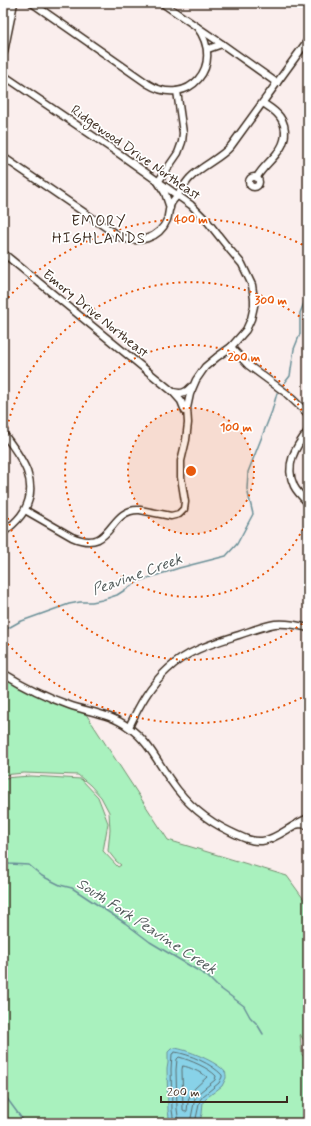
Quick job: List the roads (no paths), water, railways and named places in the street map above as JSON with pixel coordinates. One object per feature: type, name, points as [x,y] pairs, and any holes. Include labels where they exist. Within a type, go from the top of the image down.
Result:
[{"type":"main road","points":[[3,52],[13,3]]},
{"type":"street","points":[[32,3],[152,86],[163,91],[177,91],[189,86],[196,82],[206,67],[208,49],[204,37],[197,27]]},
{"type":"street","points":[[162,3],[277,83]]},
{"type":"street","points":[[3,156],[104,227],[124,239],[139,241],[148,239],[155,235],[165,224],[172,202],[192,176],[228,149],[308,40]]},
{"type":"street","points":[[208,49],[222,44]]},
{"type":"street","name":"Ridgewood Drive Northeast","points":[[3,75],[121,155],[191,205],[207,221],[242,264],[250,277],[254,299],[251,319],[243,334],[231,347],[209,363],[192,386],[188,403],[186,440],[180,467],[185,502],[184,508],[179,514],[167,516],[147,511],[132,510],[119,517],[104,536],[95,540],[86,541],[77,540],[25,510]]},
{"type":"street","points":[[170,208],[165,193],[158,182],[178,153],[182,142],[183,133],[177,91]]},
{"type":"street","points":[[257,177],[282,147],[285,134],[280,116],[263,103]]},
{"type":"street","name":"Emory Drive Northeast","points":[[3,253],[173,392],[183,405],[187,419]]},
{"type":"street","points":[[231,347],[248,365],[286,393],[308,414]]},
{"type":"street","points":[[173,392],[184,393],[192,386]]},
{"type":"street","points":[[308,431],[296,448],[292,457],[290,468],[294,486],[308,503]]},
{"type":"street","points":[[3,433],[22,461],[29,475],[30,481],[30,495],[25,510],[3,533]]},
{"type":"street","points":[[129,727],[152,685],[176,662],[190,653],[270,625],[286,624],[308,628]]},
{"type":"street","points":[[3,673],[48,697],[109,717],[129,727],[143,740],[171,782],[183,796],[202,814],[217,824],[244,838],[257,841],[265,840],[308,818]]},
{"type":"street","points":[[295,825],[308,825]]},
{"type":"water","points":[[174,1048],[194,1053],[209,1060],[226,1073],[226,1078],[222,1086],[203,1102],[202,1114],[199,1123],[170,1123],[168,1111],[167,1069],[168,1052]]},
{"type":"waterway","name":"Peavine Creek","points":[[283,385],[290,376],[294,349],[300,334],[300,313],[308,296]]},
{"type":"waterway","name":"Peavine Creek","points":[[3,631],[19,622],[69,604],[102,600],[117,595],[139,581],[179,568],[226,556],[237,544],[253,514],[247,489],[248,472],[272,411],[277,393]]},
{"type":"waterway","name":"South Fork Peavine Creek","points":[[3,862],[9,864],[29,865],[42,876],[60,885],[72,888],[125,923],[150,942],[207,976],[217,986],[244,1006],[250,1017],[257,1024],[263,1034]]},
{"type":"waterway","points":[[3,1093],[25,1123]]},
{"type":"district","name":"EMORY HIGHLANDS","points":[[99,230]]}]
